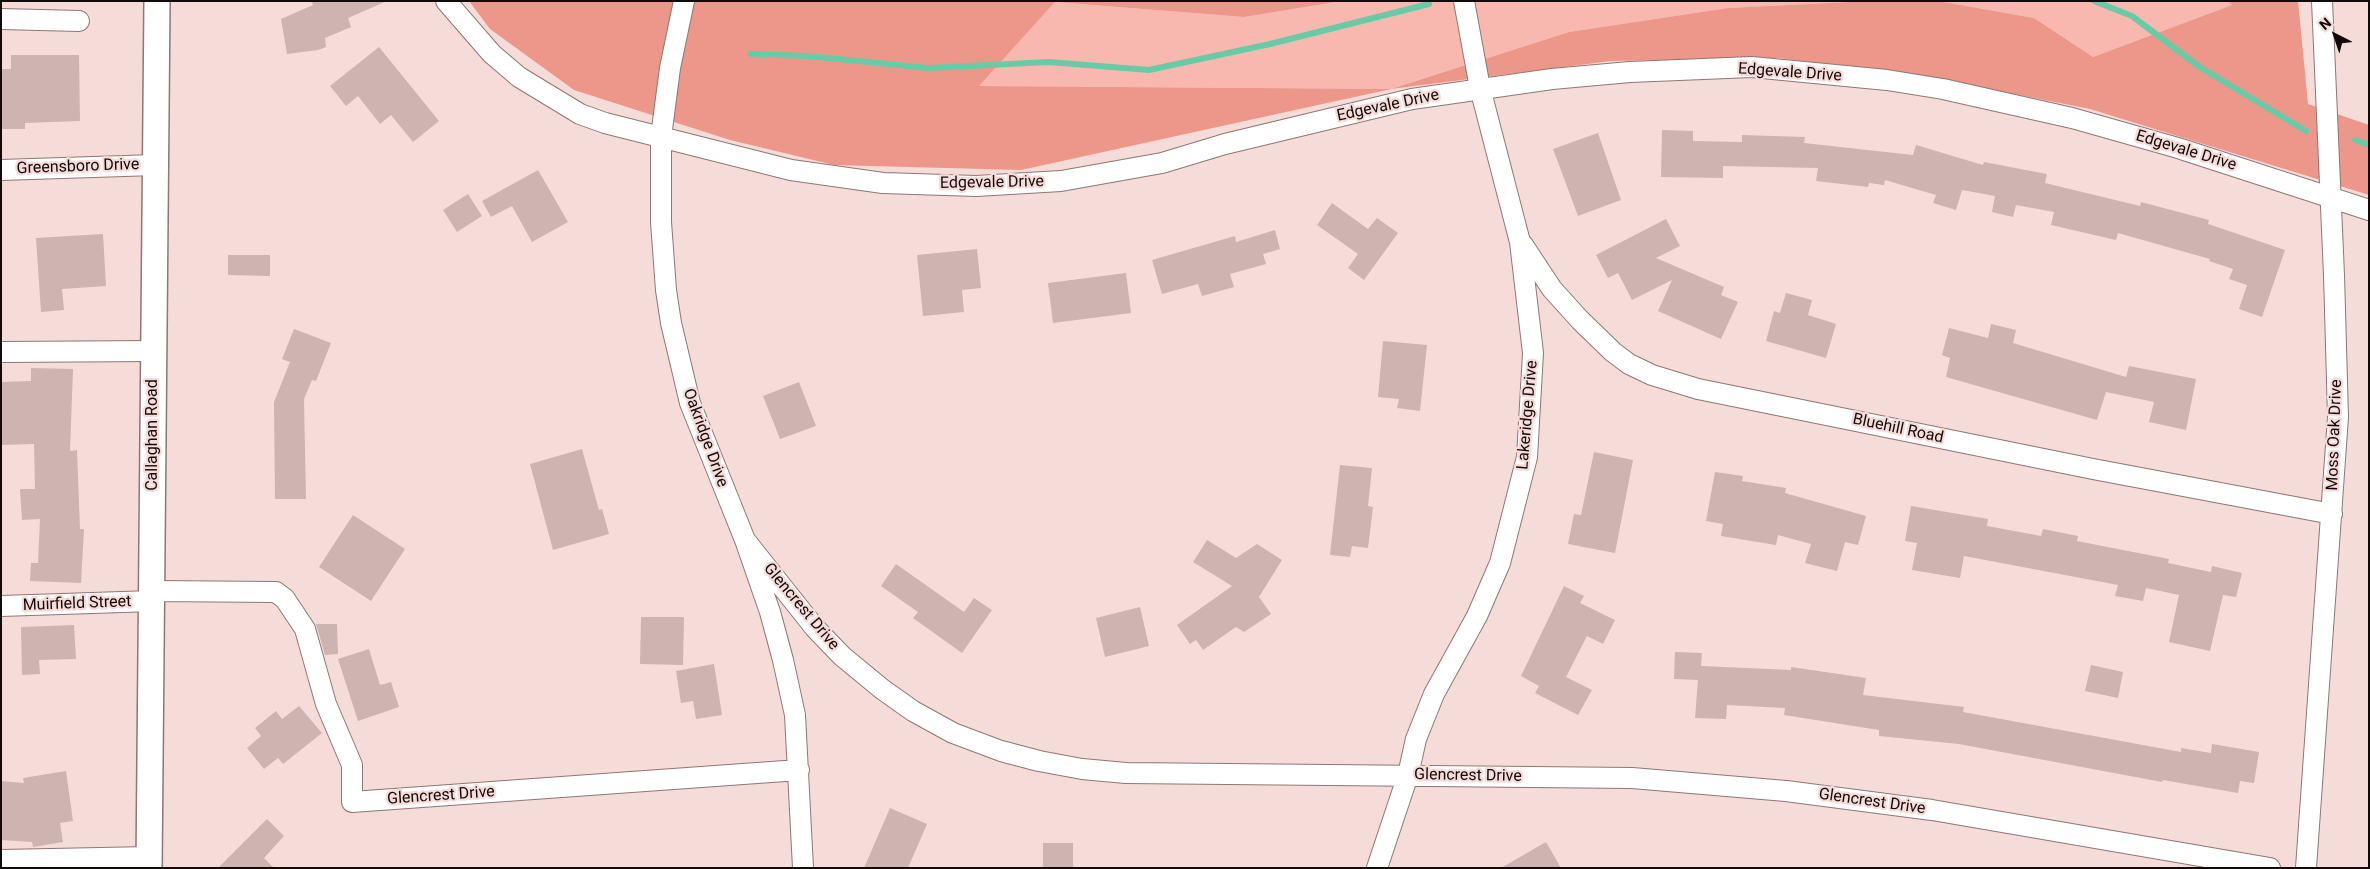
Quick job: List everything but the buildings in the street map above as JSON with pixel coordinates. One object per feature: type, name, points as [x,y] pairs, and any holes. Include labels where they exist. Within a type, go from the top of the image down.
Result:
[{"type":"main road","name":"Callaghan Road","points":[[149,862],[153,596],[157,1]]},
{"type":"street","name":"Edgevale Drive","points":[[446,1],[492,54],[519,77],[549,97],[580,114],[791,170],[884,183],[976,186],[1061,181],[1162,162],[1225,144],[1412,99],[1552,78],[1630,72],[1752,67],[1887,80],[1943,89],[2072,118],[2178,148],[2369,210]]},
{"type":"street","name":"Oakridge Drive","points":[[684,1],[670,68],[661,137],[661,222],[666,290],[671,323],[690,404],[745,540],[770,612],[783,660],[794,715],[799,770],[803,868]]},
{"type":"street","name":"Lakeridge Drive","points":[[1377,868],[1408,775],[1416,738],[1434,694],[1477,616],[1500,563],[1527,457],[1533,354],[1520,242],[1480,88],[1464,1]]},
{"type":"street","name":"Moss Oak Drive","points":[[2306,868],[2338,417],[2322,1]]},
{"type":"street","points":[[1,19],[79,21]]},
{"type":"street","name":"Greensboro Drive","points":[[1,170],[155,165]]},
{"type":"street","name":"Bluehill Road","points":[[1520,242],[1552,288],[1580,320],[1612,352],[1629,364],[1652,375],[1698,389],[2093,469],[2332,514]]},
{"type":"street","points":[[1,352],[154,351]]},
{"type":"street","name":"Glencrest Drive","points":[[745,540],[815,628],[842,656],[882,689],[913,711],[953,733],[1001,751],[1039,761],[1082,769],[1126,773],[1632,778],[1786,791],[1942,812],[2270,868]]},
{"type":"street","name":"Muirfield Street","points":[[1,606],[153,596],[276,592],[285,599],[305,629],[326,704],[352,764],[352,802]]},
{"type":"street","name":"Glencrest Drive","points":[[352,802],[799,770]]},
{"type":"street","points":[[1,860],[149,862]]},
{"type":"shaded area","points":[[469,1],[1342,1],[1244,17],[1055,2],[979,86],[1391,89],[1021,170],[834,165],[730,140],[574,90],[490,29]]},
{"type":"shaded area","points":[[1342,1],[1869,1],[1728,8],[1569,32],[1391,89],[979,86],[1055,2],[1244,17]]},
{"type":"shaded area","points":[[1869,1],[1938,1],[2034,18],[2093,57],[2232,5],[2227,1],[2298,1],[2308,104],[2369,125],[2369,195],[2090,109],[1943,80],[1778,58],[1611,61],[1391,89],[1569,32],[1728,8]]},
{"type":"shaded area","points":[[1938,1],[2227,1],[2232,5],[2093,57],[2034,18]]},
{"type":"waterway","points":[[2094,1],[2132,16],[2198,66],[2306,131]]},
{"type":"waterway","points":[[751,54],[808,56],[928,68],[1049,62],[1149,70],[1270,44],[1429,4]]},
{"type":"waterway","points":[[2355,140],[2369,145]]}]
